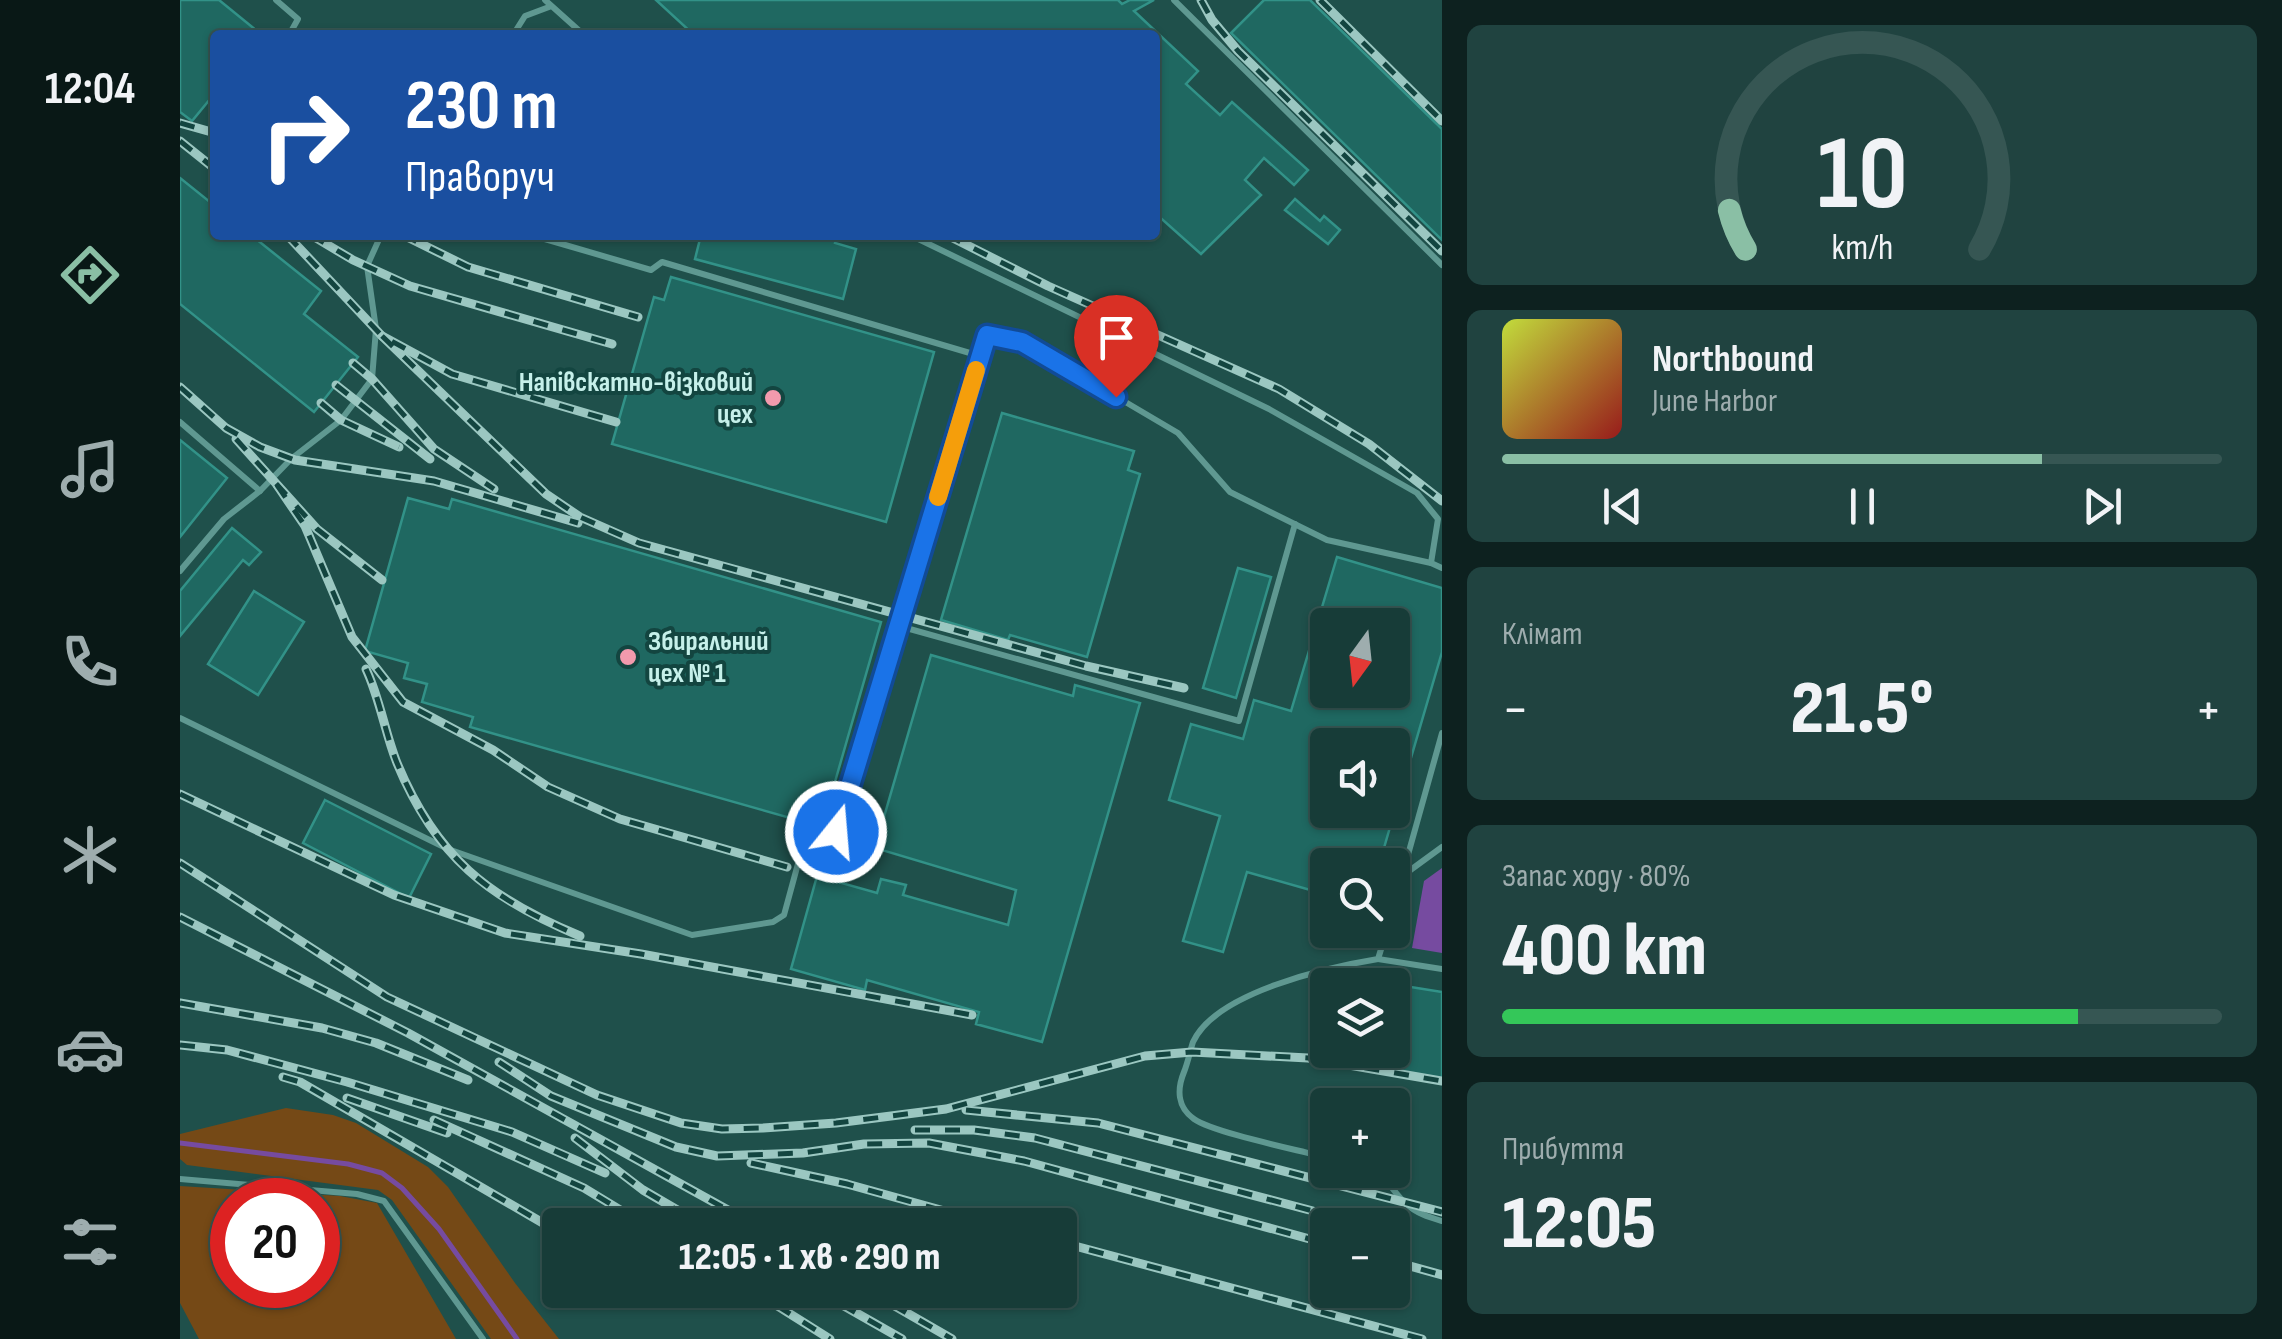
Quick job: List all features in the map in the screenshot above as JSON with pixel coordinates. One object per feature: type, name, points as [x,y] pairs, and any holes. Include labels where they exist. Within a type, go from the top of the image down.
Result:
[{"type":"lane","points":[[276,0],[298,19],[292,30]]},
{"type":"lane","points":[[1174,0],[1442,265]]},
{"type":"lane","points":[[516,30],[525,16],[547,3],[578,30]]},
{"type":"lane","points":[[180,570],[224,519],[260,491],[290,459],[342,420],[372,379],[376,328],[366,266],[379,240]]},
{"type":"lane","points":[[548,240],[652,270],[662,262],[980,356]]},
{"type":"lane","points":[[920,240],[1269,409],[1417,493],[1438,519],[1431,563]]},
{"type":"lane","points":[[180,718],[448,849],[692,935],[774,922],[784,916],[804,838],[836,832],[987,335],[1022,342],[1178,434],[1230,492],[1327,540],[1442,568]]},
{"type":"lane","points":[[180,422],[260,491]]},
{"type":"lane","points":[[898,626],[1239,720],[1296,524]]},
{"type":"lane","points":[[1410,853],[1442,733]]},
{"type":"lane","points":[[1410,871],[1442,847]]},
{"type":"lane","points":[[1378,959],[1381,948]]},
{"type":"lane","points":[[1310,1153],[1201,1123],[1184,1110],[1180,1082],[1194,1042],[1218,1014],[1250,994],[1335,966],[1378,959],[1442,969]]},
{"type":"lane","points":[[180,1180],[358,1194],[384,1201],[483,1339]]},
{"type":"lane","points":[[1392,1188],[1421,1215],[1442,1221]]},
{"type":"shaded area","points":[[1442,868],[1442,953],[1412,948],[1424,881]]},
{"type":"shaded area","points":[[286,1108],[333,1115],[356,1123],[428,1167],[448,1187],[559,1339],[491,1339],[392,1200],[378,1190],[340,1185],[340,1178],[286,1178],[187,1165],[180,1159],[180,1134]]},
{"type":"shaded area","points":[[180,1186],[210,1188],[210,1308],[340,1308],[340,1196],[377,1203],[456,1339],[199,1339],[180,1303]]},
{"type":"building","points":[[180,0],[219,0],[256,30],[210,30],[210,99],[192,121],[180,112]]},
{"type":"building","points":[[656,0],[1118,0],[1122,4],[1154,0],[1134,11],[1154,30],[689,30]]},
{"type":"building","points":[[1264,0],[1310,0],[1442,129],[1442,240],[1231,33]]},
{"type":"building","points":[[1160,35],[1198,71],[1186,84],[1220,115],[1232,102],[1308,170],[1294,185],[1264,158],[1245,180],[1261,195],[1201,254],[1160,217]]},
{"type":"building","points":[[180,178],[210,202],[210,240],[257,240],[321,291],[304,314],[358,357],[314,412],[180,304]]},
{"type":"building","points":[[1295,199],[1320,221],[1324,216],[1340,230],[1328,244],[1285,210]]},
{"type":"building","points":[[700,240],[836,240],[835,243],[856,249],[843,299],[695,259]]},
{"type":"building","name":"Напівскатно-візковий цех","points":[[671,277],[934,352],[886,522],[612,444],[654,297],[664,300]]},
{"type":"building","points":[[1002,413],[1134,451],[1128,470],[1140,474],[1087,657],[941,620]]},
{"type":"building","points":[[180,440],[227,478],[180,537]]},
{"type":"building","name":"Збиральний цех № 1","points":[[408,498],[449,509],[452,499],[881,622],[822,827],[470,727],[473,717],[422,702],[427,684],[404,678],[408,663],[365,651]]},
{"type":"building","points":[[232,528],[261,552],[249,565],[243,560],[180,636],[180,591]]},
{"type":"building","points":[[1337,557],[1442,588],[1442,652],[1410,761],[1410,728],[1310,728],[1310,828],[1390,828],[1384,848],[1310,848],[1310,890],[1247,872],[1223,952],[1183,941],[1220,816],[1169,800],[1191,724],[1243,739],[1254,700],[1291,711],[1310,647],[1310,708],[1410,708],[1410,608],[1322,608]]},
{"type":"building","points":[[1238,568],[1271,577],[1236,698],[1203,688]]},
{"type":"building","points":[[254,591],[304,622],[258,695],[208,664]]},
{"type":"building","points":[[931,655],[1073,696],[1075,685],[1140,703],[1042,1042],[976,1024],[979,1012],[867,980],[865,990],[791,969],[817,876],[877,893],[881,879],[906,885],[903,895],[1008,925],[1016,890],[875,848]]},
{"type":"building","points":[[325,800],[431,854],[409,898],[303,843]]},
{"type":"building","points":[[1410,987],[1442,992],[1442,1080],[1368,1068],[1410,1068]]},
{"type":"waterway","points":[[180,1143],[348,1164],[382,1173],[402,1188],[439,1229],[517,1339]]},
{"type":"railway","points":[[1201,0],[1238,51],[1442,251]]},
{"type":"railway","points":[[1320,0],[1442,121]]},
{"type":"railway","points":[[180,123],[210,132]]},
{"type":"railway","points":[[180,141],[210,165]]},
{"type":"railway","points":[[292,240],[382,336],[452,374],[616,422]]},
{"type":"railway","points":[[319,240],[410,286],[612,344]]},
{"type":"railway","points":[[413,240],[468,267],[638,317]]},
{"type":"railway","points":[[957,240],[1048,286],[1279,389],[1369,444],[1442,501]]},
{"type":"railway","points":[[382,336],[546,494],[580,517],[639,543],[1086,666],[1184,688]]},
{"type":"railway","points":[[353,363],[434,449],[494,489]]},
{"type":"railway","points":[[336,385],[430,459]]},
{"type":"railway","points":[[180,387],[226,428],[295,460],[434,481],[578,523]]},
{"type":"railway","points":[[321,403],[341,420],[399,447]]},
{"type":"railway","points":[[236,439],[317,529],[382,580]]},
{"type":"railway","points":[[277,485],[305,526],[352,637],[403,702],[493,750],[548,787],[620,819],[787,867]]},
{"type":"railway","points":[[366,669],[412,796],[448,849],[492,889],[547,922],[580,936]]},
{"type":"railway","points":[[180,794],[394,895],[505,933],[972,1015]]},
{"type":"railway","points":[[180,863],[387,997],[597,1095],[681,1123],[722,1129],[763,1128],[946,1109],[1145,1056],[1192,1052],[1308,1058],[1442,1081]]},
{"type":"railway","points":[[180,917],[408,1033],[724,1208]]},
{"type":"railway","points":[[180,1003],[322,1028],[376,1043],[468,1080]]},
{"type":"railway","points":[[180,1045],[227,1050],[347,1082],[512,1132],[605,1173]]},
{"type":"railway","points":[[499,1062],[551,1096],[676,1147],[717,1156],[929,1143],[1024,1161],[1310,1239]]},
{"type":"railway","points":[[283,1077],[300,1082],[542,1223]]},
{"type":"railway","points":[[347,1098],[447,1133]]},
{"type":"railway","points":[[966,1110],[1098,1123],[1442,1212]]},
{"type":"railway","points":[[434,1120],[584,1188],[617,1208]]},
{"type":"railway","points":[[915,1130],[974,1130],[1035,1138],[1310,1210]]},
{"type":"railway","points":[[575,1138],[643,1190],[674,1208]]},
{"type":"railway","points":[[751,1163],[934,1208]]},
{"type":"railway","points":[[1077,1247],[1422,1339]]},
{"type":"railway","points":[[1410,1266],[1442,1275]]},
{"type":"railway","points":[[781,1308],[830,1339]]},
{"type":"railway","points":[[848,1308],[902,1339]]},
{"type":"railway","points":[[898,1308],[952,1339]]},
{"type":"slow traffic","points":[[938,497],[976,370]]},
{"type":"place","name":"Напівскатно-візковий цех","points":[[773,398]]},
{"type":"place","name":"Збиральний цех № 1","points":[[628,657]]},
{"type":"route","points":[[836,832],[987,335],[1022,342],[1116,397]]}]
